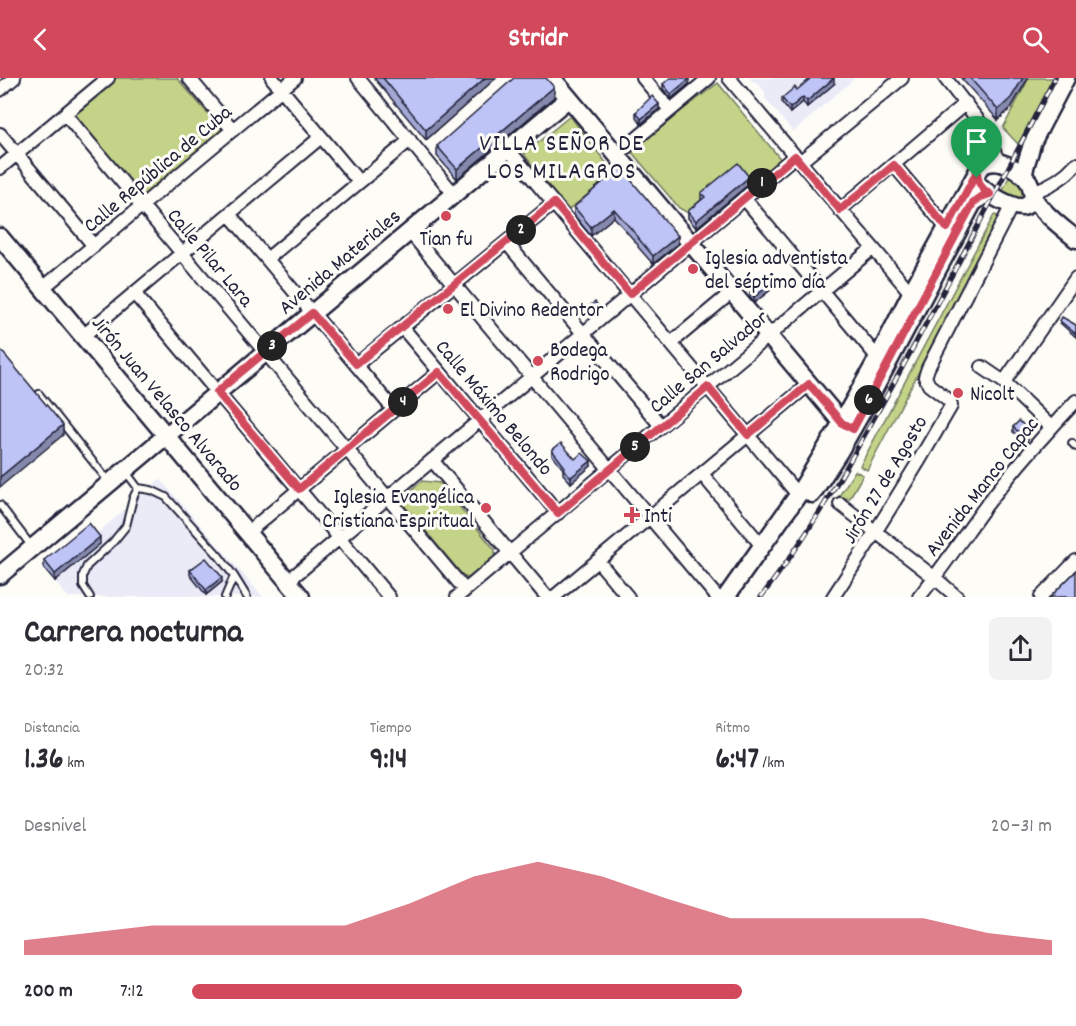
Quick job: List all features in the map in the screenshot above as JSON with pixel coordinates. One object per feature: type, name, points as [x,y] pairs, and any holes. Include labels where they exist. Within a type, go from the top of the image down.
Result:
[{"type":"street","points":[[0,90],[14,78]]},
{"type":"street","points":[[0,168],[108,78]]},
{"type":"street","points":[[189,78],[233,130]]},
{"type":"street","points":[[272,78],[359,182]]},
{"type":"street","name":"Calle República de Cuba","points":[[43,288],[295,78]]},
{"type":"street","points":[[357,78],[454,194]]},
{"type":"street","points":[[552,78],[809,384],[847,426]]},
{"type":"street","points":[[643,78],[670,110]]},
{"type":"street","points":[[617,155],[709,78]]},
{"type":"street","points":[[729,78],[911,293]]},
{"type":"street","points":[[288,581],[744,198],[902,78]]},
{"type":"street","points":[[945,78],[986,129],[996,156],[1031,186],[1025,200]]},
{"type":"street","points":[[738,597],[816,488],[968,201],[977,172],[985,164],[991,162],[1012,169],[1024,168],[1032,143],[1066,78]]},
{"type":"street","name":"Avenida Materiales","points":[[0,575],[569,98]]},
{"type":"street","points":[[840,210],[966,103]]},
{"type":"street","name":"Calle Pilar Lara","points":[[65,114],[347,449],[461,593]]},
{"type":"street","points":[[0,134],[94,246]]},
{"type":"street","points":[[83,336],[321,137]]},
{"type":"street","points":[[267,259],[410,140]]},
{"type":"street","points":[[508,149],[798,495]]},
{"type":"street","points":[[1025,200],[1053,184],[1076,164]]},
{"type":"street","points":[[894,165],[947,228]]},
{"type":"street","points":[[977,172],[979,183],[990,194],[1025,200],[1045,212],[1076,239]]},
{"type":"street","points":[[726,597],[847,426],[878,358],[947,228],[968,201],[990,194]]},
{"type":"street","points":[[744,198],[878,358]]},
{"type":"street","points":[[1025,200],[1076,252]]},
{"type":"street","name":"Jirón 27 de Agosto","points":[[833,597],[919,463],[951,406],[950,401],[929,385],[925,377],[1025,200]]},
{"type":"street","points":[[356,364],[554,203]]},
{"type":"street","points":[[229,214],[394,410]]},
{"type":"street","points":[[409,231],[717,597]]},
{"type":"street","name":"Jirón Juan Velasco Alvarado","points":[[0,237],[301,597]]},
{"type":"street","points":[[506,242],[661,426]]},
{"type":"street","name":"Calle San Salvador","points":[[461,593],[873,248]]},
{"type":"street","points":[[1004,382],[1076,278]]},
{"type":"street","points":[[671,343],[732,292]]},
{"type":"street","points":[[134,293],[390,597]]},
{"type":"street","name":"Calle Máximo Belondo","points":[[402,327],[558,513]]},
{"type":"street","points":[[982,367],[1004,382],[1051,427]]},
{"type":"street","points":[[247,532],[439,372]]},
{"type":"street","points":[[554,597],[809,384]]},
{"type":"street","name":"Avenida Manco Capac","points":[[919,597],[1015,470],[1076,401]]},
{"type":"street","points":[[432,460],[547,597]]},
{"type":"street","points":[[702,474],[762,546]]},
{"type":"street","points":[[840,504],[957,597]]},
{"type":"street","points":[[598,561],[628,597]]},
{"type":"street","points":[[1041,597],[1076,561]]},
{"type":"lane","points":[[39,394],[109,482]]},
{"type":"lane","points":[[125,470],[138,488],[151,490],[166,497],[219,556],[246,597]]},
{"type":"lane","points":[[90,597],[83,586],[83,575],[87,566],[113,542],[126,526],[138,488]]},
{"type":"lane","points":[[0,505],[33,547]]},
{"type":"lane","points":[[225,597],[234,576]]},
{"type":"shaded area","points":[[749,78],[855,78],[793,132],[765,98],[765,92],[758,83]]},
{"type":"shaded area","points":[[160,479],[263,597],[68,597],[49,575]]},
{"type":"green space","points":[[112,78],[177,78],[223,131],[143,197],[70,112]]},
{"type":"green space","points":[[1029,78],[1053,78],[1018,144],[1003,128]]},
{"type":"green space","name":"VILLA SEÑOR DE LOS MILAGROS","points":[[718,83],[782,161],[699,231],[688,218],[688,213],[679,208],[630,150]]},
{"type":"green space","points":[[570,116],[614,173],[566,212],[524,154]]},
{"type":"green space","points":[[1010,175],[1025,185],[1022,198],[1015,199],[1001,194]]},
{"type":"green space","points":[[994,215],[1000,218],[867,470],[860,466]]},
{"type":"green space","points":[[855,471],[863,475],[849,499],[843,497],[837,499]]},
{"type":"green space","points":[[422,481],[440,483],[495,550],[495,556],[469,578],[464,577],[402,503],[401,498]]},
{"type":"building","points":[[383,78],[485,78],[426,130]]},
{"type":"building","points":[[514,78],[546,78],[554,87],[457,169],[437,146]]},
{"type":"building","points":[[670,78],[689,79],[671,94],[663,84]]},
{"type":"building","points":[[811,78],[834,78],[807,101],[803,97],[790,108],[782,98],[795,87],[797,90]]},
{"type":"building","points":[[970,78],[1023,78],[1011,98],[998,110]]},
{"type":"building","points":[[652,96],[659,104],[641,119],[636,112]]},
{"type":"building","points":[[738,163],[749,177],[696,221],[688,211],[705,197],[701,193]]},
{"type":"building","points":[[620,167],[678,236],[653,256],[614,209],[591,227],[574,207]]},
{"type":"building","points":[[772,272],[778,279],[754,297],[750,292]]},
{"type":"building","points":[[595,302],[599,307],[592,313],[588,307]]},
{"type":"building","points":[[1062,317],[1076,325],[1076,334],[1060,321]]},
{"type":"building","points":[[0,349],[63,425],[0,477]]},
{"type":"building","points":[[1019,421],[1030,430],[1026,438],[1013,427]]},
{"type":"building","points":[[561,443],[575,459],[582,453],[591,461],[571,477],[563,469],[565,467],[552,450]]},
{"type":"building","points":[[89,523],[100,537],[55,574],[44,560]]},
{"type":"building","points":[[206,558],[222,577],[206,590],[190,570]]},
{"type":"building","points":[[1076,571],[1076,597],[1050,597]]},
{"type":"railway","points":[[761,597],[810,527],[854,454],[970,242],[1055,78]]},
{"type":"place","name":"Tian fu","points":[[446,216]]},
{"type":"place","name":"Iglesia adventista del séptimo día","points":[[693,269]]},
{"type":"place","name":"El Divino Redentor","points":[[448,309]]},
{"type":"place","name":"Bodega Rodrigo","points":[[538,361]]},
{"type":"place","name":"Nicolt","points":[[958,393]]},
{"type":"place","name":"Iglesia Evangélica Cristiana Espiritual","points":[[486,508]]},
{"type":"place","name":"Inti","points":[[632,515]]},
{"type":"district","name":"VILLA SEÑOR DE LOS MILAGROS","points":[[562,156]]},
{"type":"route","points":[[795,156],[840,210],[894,165],[947,228],[977,172],[977,178],[982,188],[990,194],[973,203],[853,429],[842,423],[809,384],[748,435],[708,387],[558,513],[439,372],[299,489],[217,392],[312,313],[356,364],[554,203],[630,294],[795,156]]}]
